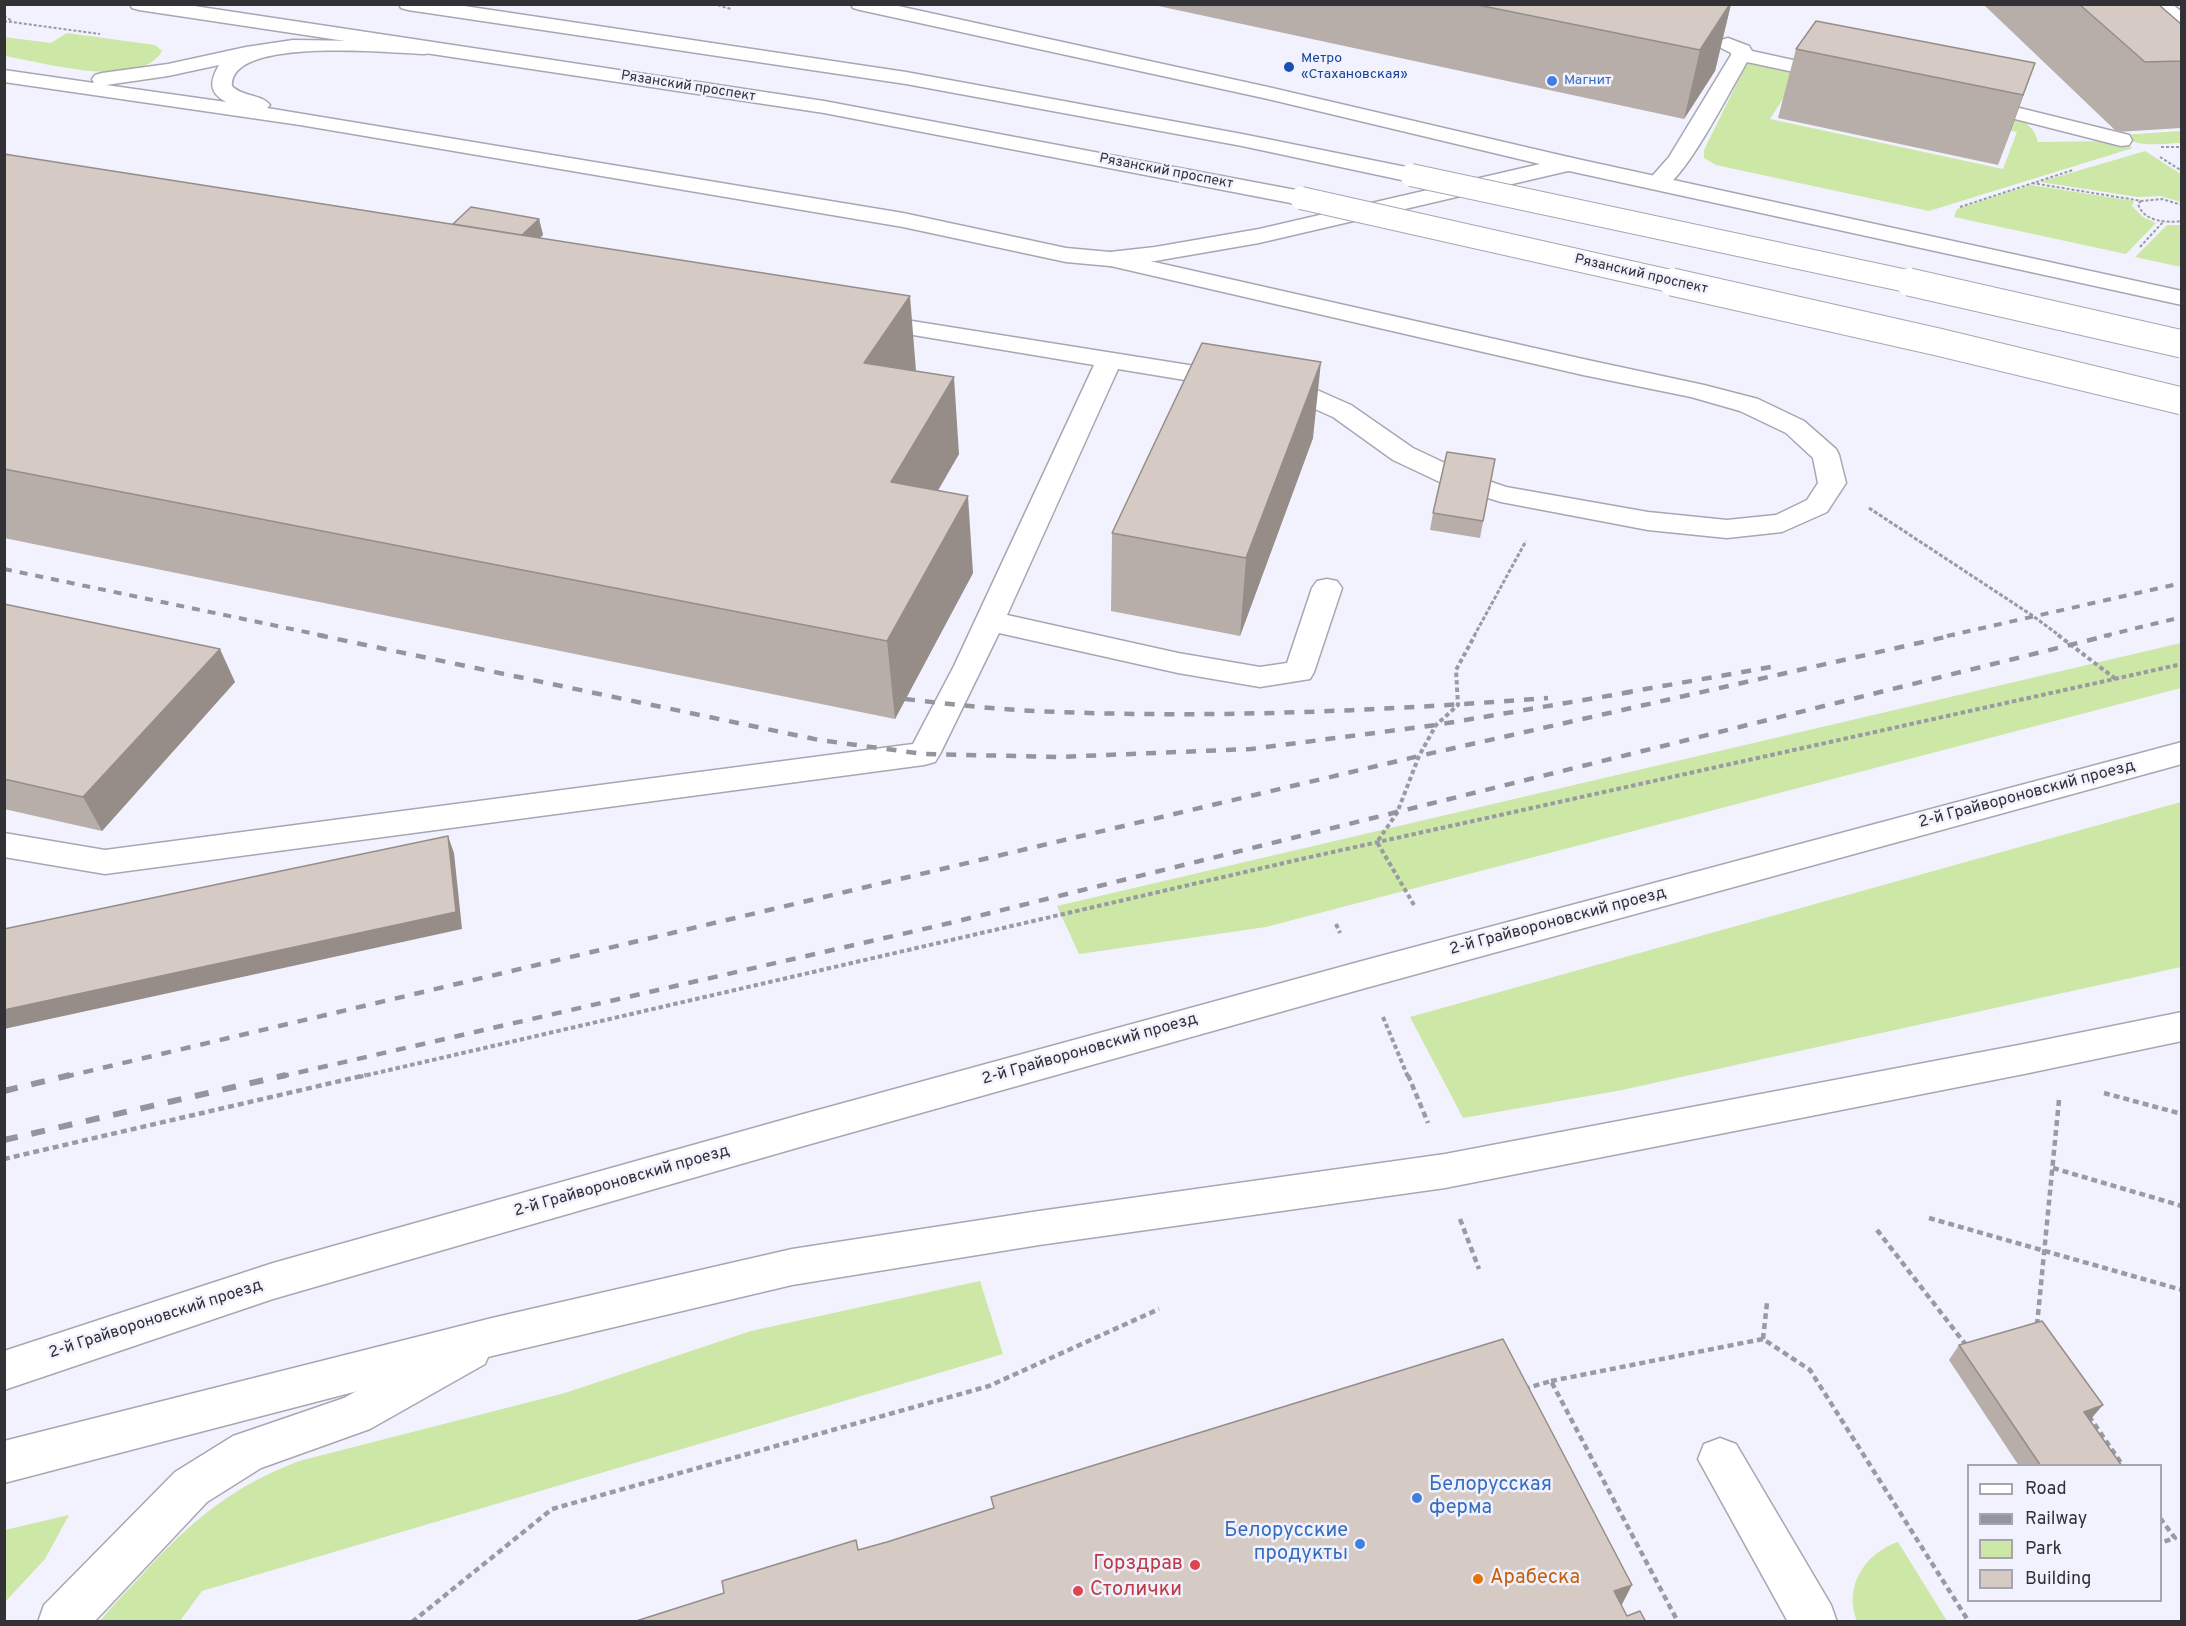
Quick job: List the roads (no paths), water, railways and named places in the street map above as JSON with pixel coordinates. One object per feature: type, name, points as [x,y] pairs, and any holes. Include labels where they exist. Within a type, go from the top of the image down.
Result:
[{"type":"main road","name":"Рязанский проспект","points":[[139,4],[824,107],[1301,198],[1927,340],[2181,401]]},
{"type":"main road","points":[[408,4],[906,78],[1230,138],[1961,293],[2181,344]]},
{"type":"main road","points":[[860,4],[1268,93],[1568,164],[2181,298]]},
{"type":"main road","points":[[2160,4],[2181,22]]},
{"type":"main road","points":[[1658,182],[1678,160],[1741,55],[1742,50],[1712,40]]},
{"type":"main road","points":[[4,76],[78,80],[110,78],[168,70],[280,46],[435,48]]},
{"type":"main road","points":[[254,52],[227,68],[222,76],[222,90],[229,96],[300,119]]},
{"type":"main road","points":[[1741,55],[1858,79]]},
{"type":"main road","points":[[4,76],[300,119],[891,218],[1066,255],[1110,259],[1583,367],[1695,390],[1749,405],[1795,427],[1826,455],[1832,483],[1817,506],[1782,523],[1727,529],[1648,521],[1502,494],[1455,479],[1403,454],[1342,411],[1308,396],[1264,385],[839,317]]},
{"type":"main road","points":[[1951,98],[2052,121],[2121,140]]},
{"type":"main road","points":[[1110,259],[1155,254],[1259,236],[1568,164]]},
{"type":"main road","points":[[4,844],[105,862],[924,754],[990,621],[1109,360]]},
{"type":"main road","points":[[990,621],[1179,663],[1260,677],[1299,672],[1327,588]]},
{"type":"main road","name":"2-й Грайвороновский проезд","points":[[4,1371],[273,1281],[795,1132],[1362,975],[2181,753]]},
{"type":"main road","points":[[4,1462],[492,1337],[792,1267],[1039,1228],[1445,1171],[2025,1059],[2181,1026]]},
{"type":"main road","points":[[62,1621],[191,1487],[248,1451],[355,1415],[492,1337]]},
{"type":"main road","points":[[1720,1459],[1814,1622]]},
{"type":"railway","points":[[4,569],[325,636]]},
{"type":"railway","points":[[1947,636],[2182,583]]},
{"type":"railway","points":[[2104,636],[2182,617]]},
{"type":"railway","points":[[318,635],[819,740],[924,754],[1058,757],[1251,749],[1436,725],[1631,692]]},
{"type":"railway","points":[[64,1077],[1419,756],[1954,635]]},
{"type":"railway","points":[[279,1077],[950,923],[2110,635]]},
{"type":"railway","points":[[1623,693],[1771,667]]},
{"type":"railway","points":[[905,699],[1020,710],[1228,714],[1420,707],[1548,698]]},
{"type":"railway","points":[[4,1091],[70,1075]]},
{"type":"railway","points":[[4,1140],[286,1075]]},
{"type":"place","name":"Метро «Стахановская»","points":[[1289,67]]},
{"type":"place","name":"Магнит","points":[[1552,81]]},
{"type":"place","name":"Белорусская ферма","points":[[1417,1498]]},
{"type":"place","name":"Белорусские продукты","points":[[1360,1544]]},
{"type":"place","name":"Горздрав","points":[[1195,1565]]},
{"type":"place","name":"Арабеска","points":[[1478,1579]]},
{"type":"place","name":"Столички","points":[[1078,1591]]}]
